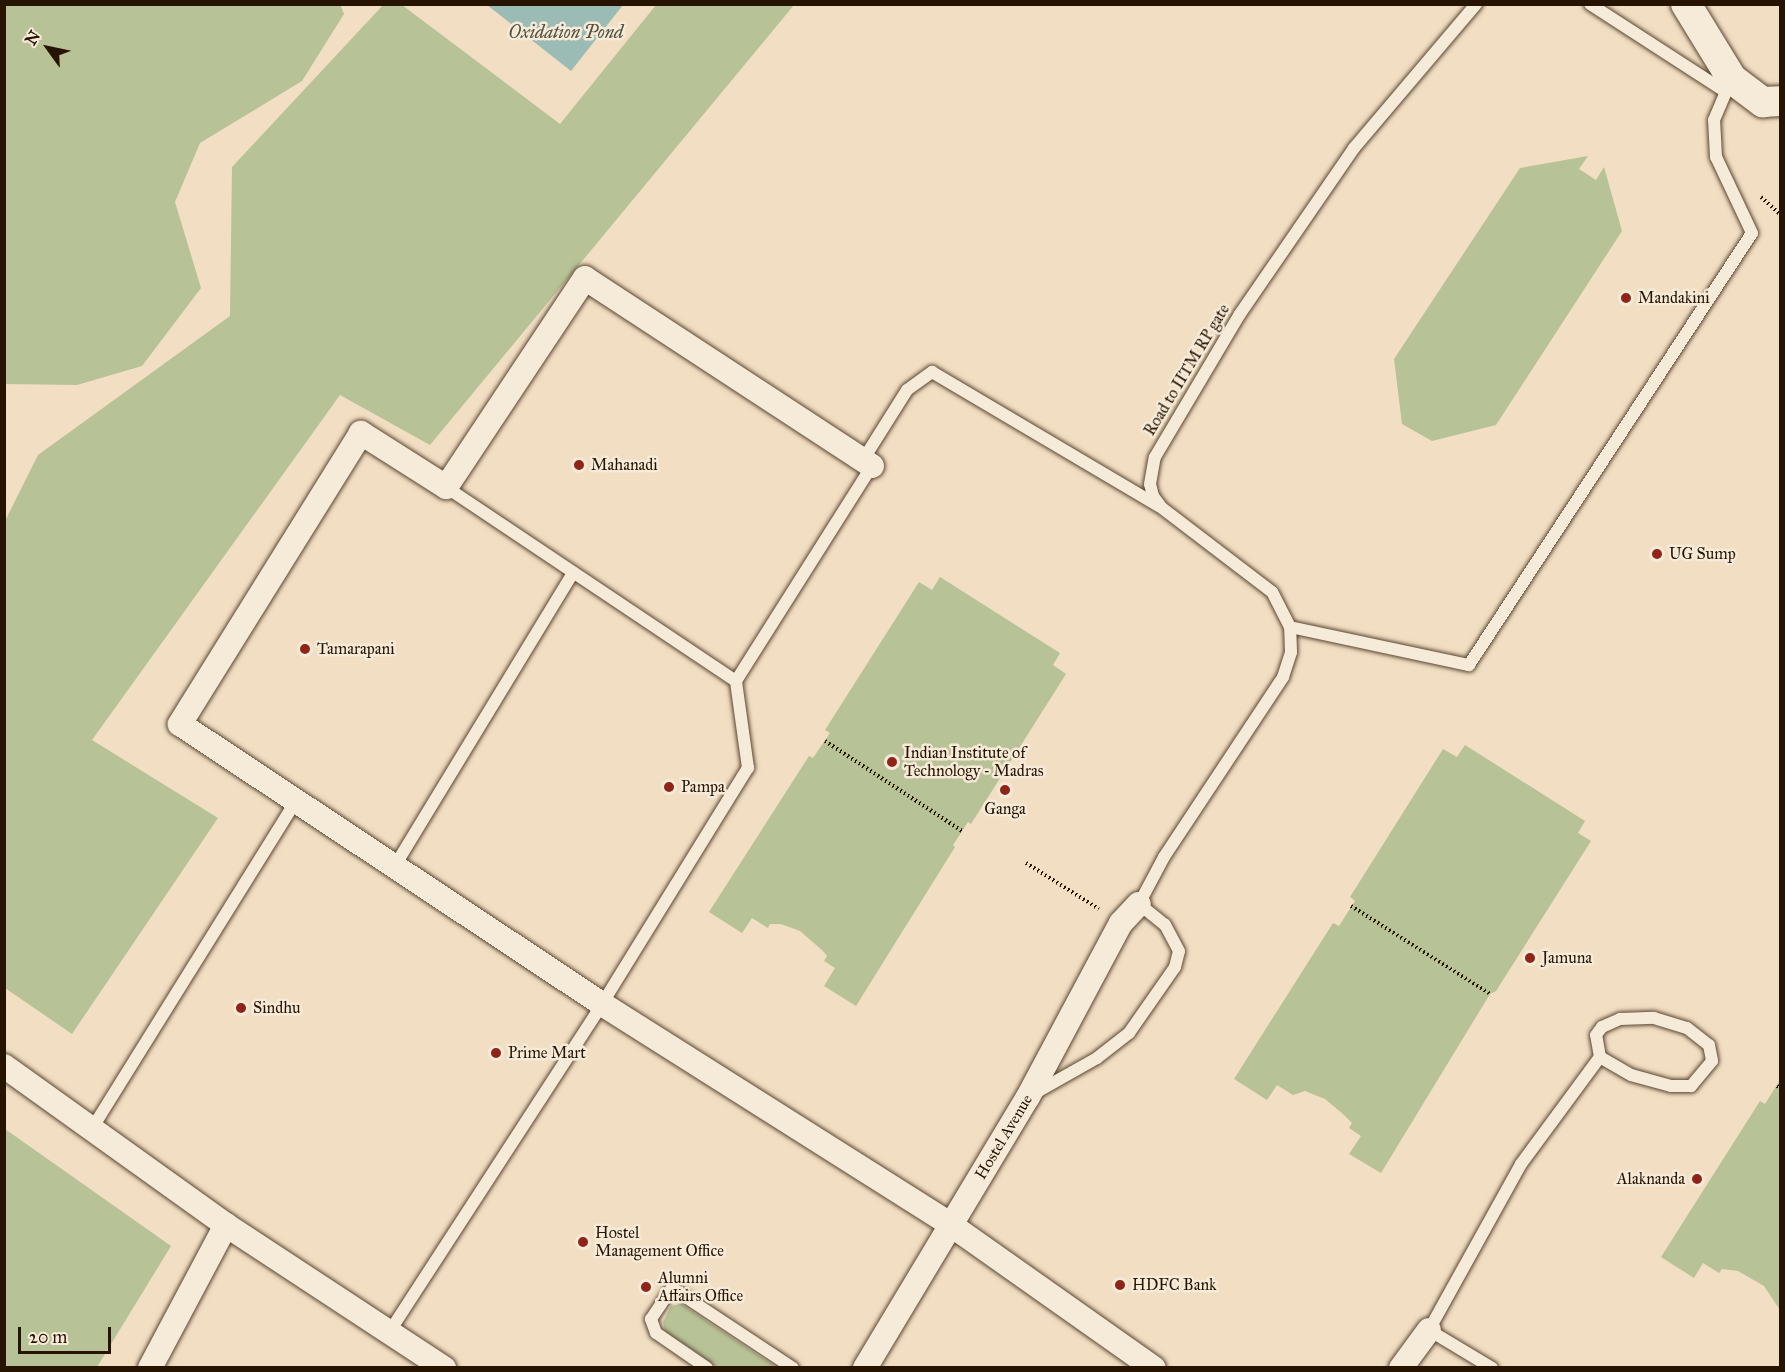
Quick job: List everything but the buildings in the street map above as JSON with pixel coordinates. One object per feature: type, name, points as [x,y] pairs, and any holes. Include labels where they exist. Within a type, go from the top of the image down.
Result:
[{"type":"street","points":[[1686,4],[1729,85],[1763,102],[1780,101]]},
{"type":"street","points":[[867,463],[585,278],[446,488],[361,433],[180,724],[295,802],[396,864],[602,1004],[951,1225],[1154,1368]]},
{"type":"street","name":"Hostel Avenue","points":[[865,1368],[1028,1097],[1122,923],[1139,904]]},
{"type":"street","points":[[4,1066],[93,1127],[226,1225],[444,1368]]},
{"type":"street","points":[[150,1368],[226,1225]]},
{"type":"street","points":[[1401,1368],[1429,1330]]},
{"type":"lane","name":"Road to IITM RP gate","points":[[1139,904],[1164,857],[1283,677],[1291,652],[1290,627],[1272,592],[1162,508],[1150,484],[1155,457],[1240,314],[1354,148],[1476,4]]},
{"type":"lane","points":[[1290,627],[1469,665],[1752,234],[1716,157],[1714,120],[1729,85],[1590,4]]},
{"type":"lane","points":[[390,1331],[602,1004],[748,768],[736,681],[867,463],[906,390],[932,372],[1162,508]]},
{"type":"lane","points":[[446,488],[736,681]]},
{"type":"lane","points":[[396,864],[573,573]]},
{"type":"lane","points":[[93,1127],[295,802]]},
{"type":"lane","points":[[1028,1097],[1098,1058],[1129,1033],[1175,967],[1179,951],[1165,925],[1139,904]]},
{"type":"lane","points":[[1492,1368],[1429,1330],[1521,1164],[1600,1058],[1596,1035],[1602,1028],[1620,1019],[1639,1017],[1687,1029],[1700,1036],[1712,1052],[1712,1060],[1699,1082],[1683,1088],[1622,1072],[1600,1058]]},
{"type":"lane","points":[[707,1368],[656,1333],[651,1320],[672,1288],[793,1368]]},
{"type":"path","points":[[825,741],[962,831]]},
{"type":"path","points":[[1026,863],[1122,923]]},
{"type":"path","points":[[1352,906],[1490,994]]},
{"type":"green space","points":[[5,4],[340,4],[344,14],[302,81],[200,143],[175,202],[201,288],[142,366],[77,385],[5,384]]},
{"type":"green space","points":[[384,4],[402,5],[560,124],[656,5],[794,5],[430,445],[340,395],[92,740],[218,818],[72,1034],[5,988],[5,521],[38,455],[230,316],[232,167]]},
{"type":"green space","points":[[1588,156],[1579,169],[1596,180],[1604,167],[1622,231],[1496,425],[1432,441],[1402,424],[1394,359],[1520,168]]},
{"type":"green space","points":[[940,577],[1060,653],[1053,665],[1066,674],[971,824],[968,822],[953,845],[955,847],[856,1006],[824,986],[835,968],[824,961],[827,956],[823,951],[800,931],[781,924],[770,924],[768,928],[752,918],[742,933],[709,912],[809,756],[813,758],[830,733],[825,730],[919,582],[932,590]]},
{"type":"green space","points":[[1465,745],[1585,821],[1578,833],[1591,841],[1496,991],[1490,994],[1381,1173],[1349,1154],[1361,1136],[1349,1128],[1352,1123],[1325,1099],[1305,1091],[1293,1095],[1277,1085],[1267,1100],[1234,1079],[1333,923],[1339,926],[1355,901],[1350,897],[1443,749],[1457,757]]},
{"type":"green space","points":[[1780,1080],[1780,1310],[1764,1286],[1738,1271],[1722,1269],[1719,1273],[1703,1263],[1694,1278],[1661,1257],[1760,1101],[1765,1104]]},
{"type":"green space","points":[[5,1129],[171,1246],[97,1367],[5,1367]]},
{"type":"green space","points":[[681,1304],[776,1367],[717,1367],[665,1331],[663,1322],[671,1306]]},
{"type":"water","name":"Oxidation Pond","points":[[487,5],[623,5],[571,71]]},
{"type":"place","name":"Mandakini","points":[[1626,298]]},
{"type":"place","name":"Mahanadi","points":[[579,465]]},
{"type":"place","name":"UG Sump","points":[[1657,554]]},
{"type":"place","name":"Tamarapani","points":[[305,649]]},
{"type":"place","name":"Indian Institute of Technology - Madras","points":[[892,762]]},
{"type":"place","name":"Pampa","points":[[669,787]]},
{"type":"place","name":"Ganga","points":[[1005,790]]},
{"type":"place","name":"Jamuna","points":[[1530,958]]},
{"type":"place","name":"Sindhu","points":[[241,1008]]},
{"type":"place","name":"Prime Mart","points":[[496,1053]]},
{"type":"place","name":"Alaknanda","points":[[1697,1179]]},
{"type":"place","name":"Hostel Management Office","points":[[583,1242]]},
{"type":"place","name":"HDFC Bank","points":[[1120,1285]]},
{"type":"place","name":"Alumni Affairs Office","points":[[646,1287]]}]
